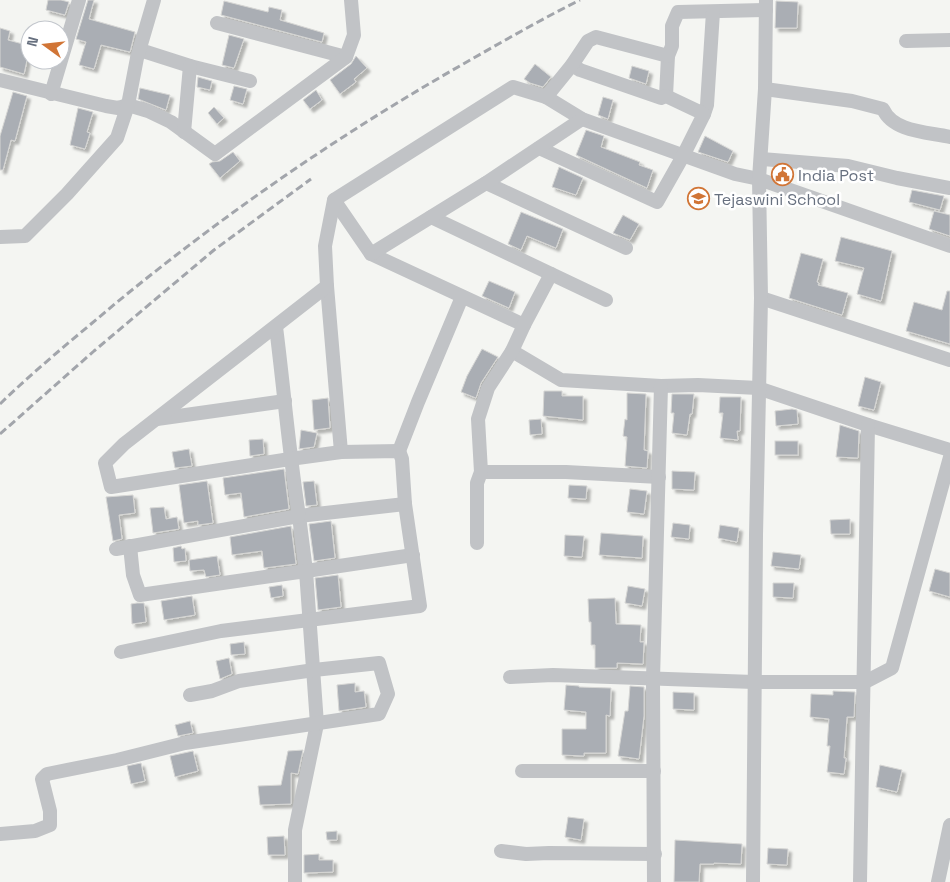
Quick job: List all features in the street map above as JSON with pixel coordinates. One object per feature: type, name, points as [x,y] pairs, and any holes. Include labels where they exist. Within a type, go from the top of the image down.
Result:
[{"type":"street","points":[[51,94],[79,0]]},
{"type":"street","points":[[0,237],[25,236],[67,194],[117,138],[128,105],[140,50],[154,0]]},
{"type":"street","points":[[0,80],[106,106],[118,108],[128,105],[160,116],[215,154],[346,57],[354,35],[351,0]]},
{"type":"street","points":[[666,96],[668,56],[672,46],[672,26],[678,12],[713,12],[766,5],[765,89],[760,179],[761,298],[758,388],[753,882]]},
{"type":"street","points":[[539,148],[657,202],[683,156],[707,104],[713,12]]},
{"type":"street","points":[[217,22],[346,57]]},
{"type":"street","points":[[546,97],[572,66],[588,41],[596,37],[668,56]]},
{"type":"street","points":[[906,41],[950,40]]},
{"type":"street","points":[[140,50],[190,66],[250,81]]},
{"type":"street","points":[[184,132],[190,66]]},
{"type":"street","points":[[572,66],[660,98],[666,96],[704,114]]},
{"type":"street","points":[[341,452],[325,246],[334,200],[513,87],[546,97],[582,119],[683,156],[735,174],[760,179],[950,246]]},
{"type":"street","points":[[765,89],[852,100],[883,109],[887,118],[900,126],[950,137]]},
{"type":"street","points":[[371,254],[486,183],[582,119]]},
{"type":"street","points":[[761,159],[848,166],[950,188]]},
{"type":"street","points":[[486,183],[626,248]]},
{"type":"street","points":[[334,200],[371,254],[524,326]]},
{"type":"street","points":[[431,217],[606,300]]},
{"type":"street","points":[[476,544],[477,483],[481,472],[478,419],[488,388],[512,351],[551,274]]},
{"type":"street","points":[[327,286],[124,444],[105,463],[111,487],[341,452],[400,451]]},
{"type":"street","points":[[121,652],[221,630],[420,606],[405,504],[400,451],[418,402],[462,297]]},
{"type":"street","points":[[761,298],[950,360]]},
{"type":"street","points":[[276,327],[290,459],[306,571],[317,724],[295,830],[295,882]]},
{"type":"street","points":[[512,351],[561,380],[662,386],[698,385],[758,388],[950,450]]},
{"type":"street","points":[[654,882],[653,679],[662,386]]},
{"type":"street","points":[[157,419],[285,401]]},
{"type":"street","points":[[860,882],[868,425]]},
{"type":"street","points":[[510,677],[553,676],[754,682],[865,682],[892,668],[950,457]]},
{"type":"street","points":[[481,472],[566,472],[659,477]]},
{"type":"street","points":[[116,549],[298,516],[405,504]]},
{"type":"street","points":[[130,546],[133,575],[140,595],[413,555]]},
{"type":"street","points":[[0,834],[35,831],[50,825],[50,811],[42,779],[47,774],[117,760],[184,743],[379,714],[388,694],[379,663],[239,680],[212,691],[190,694]]},
{"type":"street","points":[[522,771],[654,770]]},
{"type":"street","points":[[938,882],[950,825]]},
{"type":"street","points":[[501,851],[526,854],[655,854]]},
{"type":"building","points":[[48,0],[69,2],[65,15],[46,10]]},
{"type":"building","points":[[88,0],[94,0],[89,19],[135,32],[130,52],[101,45],[94,69],[79,65],[86,42],[76,39]]},
{"type":"building","points":[[224,1],[268,12],[269,7],[282,10],[280,20],[324,33],[322,42],[221,15]]},
{"type":"building","points":[[776,1],[798,2],[797,28],[775,28]]},
{"type":"building","points":[[0,28],[10,31],[8,40],[20,43],[20,70],[25,70],[24,74],[0,67]]},
{"type":"building","points":[[229,35],[244,39],[234,68],[222,65]]},
{"type":"building","points":[[356,56],[367,68],[354,79],[356,82],[340,94],[330,80],[351,64]]},
{"type":"building","points":[[535,64],[551,77],[543,87],[524,79]]},
{"type":"building","points":[[632,66],[649,71],[646,84],[629,78]]},
{"type":"building","points":[[198,77],[212,81],[210,90],[197,87]]},
{"type":"building","points":[[234,86],[247,89],[243,104],[230,100]]},
{"type":"building","points":[[140,88],[170,95],[166,110],[138,99]]},
{"type":"building","points":[[316,90],[322,100],[310,109],[303,100]]},
{"type":"building","points":[[13,92],[27,96],[15,141],[11,140],[3,170],[0,170],[0,136]]},
{"type":"building","points":[[603,97],[613,100],[608,119],[598,115]]},
{"type":"building","points":[[214,107],[224,118],[217,124],[208,113]]},
{"type":"building","points":[[78,108],[93,112],[87,132],[90,133],[85,149],[70,145]]},
{"type":"building","points":[[586,130],[604,136],[601,147],[640,162],[639,165],[653,170],[647,188],[576,155]]},
{"type":"building","points":[[705,136],[733,151],[728,162],[698,152]]},
{"type":"building","points":[[233,152],[240,161],[220,178],[209,164],[220,161]]},
{"type":"building","points":[[559,167],[583,178],[576,195],[552,187]]},
{"type":"building","points":[[912,190],[944,196],[940,210],[909,202]]},
{"type":"building","points":[[934,211],[950,215],[950,236],[929,229]]},
{"type":"building","points":[[521,212],[563,229],[556,248],[527,236],[521,250],[508,244]]},
{"type":"building","points":[[623,215],[639,224],[630,240],[613,233]]},
{"type":"building","points":[[841,237],[892,251],[881,301],[857,294],[864,268],[835,261]]},
{"type":"building","points":[[801,253],[823,259],[817,282],[819,283],[818,285],[848,293],[842,315],[789,298]]},
{"type":"building","points":[[489,281],[515,292],[509,308],[482,296]]},
{"type":"building","points":[[947,291],[950,291],[950,344],[906,331],[914,302],[942,310]]},
{"type":"building","points":[[482,349],[498,357],[481,383],[476,398],[461,392],[467,376]]},
{"type":"building","points":[[865,377],[881,382],[874,410],[858,406]]},
{"type":"building","points":[[544,391],[562,391],[562,396],[583,396],[583,420],[543,416]]},
{"type":"building","points":[[627,393],[646,394],[644,450],[648,451],[647,468],[625,466],[627,437],[623,436],[625,419],[627,420]]},
{"type":"building","points":[[672,394],[694,394],[687,435],[672,433],[674,413],[671,413]]},
{"type":"building","points":[[720,397],[741,397],[740,431],[737,431],[738,440],[720,438],[723,413],[719,413]]},
{"type":"building","points":[[328,398],[330,428],[314,430],[312,400]]},
{"type":"building","points":[[797,410],[798,424],[776,426],[775,411]]},
{"type":"building","points":[[541,419],[542,434],[530,435],[529,420]]},
{"type":"building","points":[[840,425],[859,431],[858,458],[836,457]]},
{"type":"building","points":[[301,430],[317,433],[314,447],[299,449]]},
{"type":"building","points":[[263,439],[264,454],[250,456],[249,440]]},
{"type":"building","points":[[775,441],[798,441],[798,455],[775,455]]},
{"type":"building","points":[[189,449],[192,466],[175,468],[172,452]]},
{"type":"building","points":[[284,469],[289,509],[244,517],[241,493],[225,495],[223,478]]},
{"type":"building","points":[[672,471],[695,472],[694,490],[672,489]]},
{"type":"building","points":[[207,481],[213,523],[198,525],[198,521],[184,523],[179,485]]},
{"type":"building","points":[[314,481],[317,505],[306,506],[303,482]]},
{"type":"building","points":[[569,485],[587,486],[586,499],[568,498]]},
{"type":"building","points":[[630,489],[647,491],[644,514],[627,512]]},
{"type":"building","points":[[133,495],[135,513],[119,515],[122,539],[113,541],[106,497]]},
{"type":"building","points":[[164,507],[166,519],[177,517],[179,529],[153,533],[150,508]]},
{"type":"building","points":[[850,519],[850,534],[831,534],[830,520]]},
{"type":"building","points":[[331,521],[335,558],[314,561],[309,524]]},
{"type":"building","points":[[673,523],[690,525],[689,539],[671,537]]},
{"type":"building","points":[[720,525],[739,528],[737,542],[718,538]]},
{"type":"building","points":[[291,526],[296,564],[264,568],[262,551],[232,555],[230,537]]},
{"type":"building","points":[[601,533],[643,536],[642,558],[599,555]]},
{"type":"building","points":[[565,535],[584,536],[582,557],[564,556]]},
{"type":"building","points":[[181,546],[182,549],[185,548],[186,561],[174,562],[173,548]]},
{"type":"building","points":[[773,552],[801,555],[799,569],[771,566]]},
{"type":"building","points":[[217,556],[220,575],[206,577],[204,570],[190,571],[189,560]]},
{"type":"building","points":[[935,569],[950,573],[950,597],[929,591]]},
{"type":"building","points":[[338,575],[341,607],[318,610],[315,578]]},
{"type":"building","points":[[773,583],[794,583],[793,598],[773,597]]},
{"type":"building","points":[[282,585],[283,596],[271,598],[269,587]]},
{"type":"building","points":[[628,586],[645,589],[642,606],[625,603]]},
{"type":"building","points":[[192,596],[195,615],[164,620],[161,601]]},
{"type":"building","points":[[615,598],[616,624],[641,625],[640,642],[644,642],[643,664],[617,663],[617,668],[595,668],[595,645],[591,645],[588,599]]},
{"type":"building","points":[[144,603],[146,622],[132,624],[131,604]]},
{"type":"building","points":[[244,642],[245,654],[231,655],[230,644]]},
{"type":"building","points":[[229,658],[232,674],[220,679],[216,661]]},
{"type":"building","points":[[355,683],[355,692],[364,691],[366,707],[339,711],[337,685]]},
{"type":"building","points":[[566,685],[611,688],[610,716],[606,715],[606,753],[584,753],[584,756],[562,755],[562,729],[586,729],[586,712],[564,710]]},
{"type":"building","points":[[630,686],[644,687],[644,716],[639,759],[618,756],[625,711],[628,711]]},
{"type":"building","points":[[833,691],[855,692],[854,717],[847,717],[844,774],[827,772],[830,746],[827,746],[829,719],[810,717],[811,694],[833,695]]},
{"type":"building","points":[[673,692],[694,693],[694,710],[673,709]]},
{"type":"building","points":[[190,721],[193,733],[178,736],[175,725]]},
{"type":"building","points":[[303,750],[298,774],[291,773],[291,804],[260,805],[258,786],[281,785],[288,751]]},
{"type":"building","points":[[193,751],[198,771],[175,777],[170,756]]},
{"type":"building","points":[[141,763],[145,781],[131,784],[127,766]]},
{"type":"building","points":[[880,765],[902,770],[897,792],[876,787]]},
{"type":"building","points":[[568,817],[584,819],[581,840],[565,837]]},
{"type":"building","points":[[337,831],[337,840],[327,840],[326,832]]},
{"type":"building","points":[[284,836],[285,855],[268,855],[267,837]]},
{"type":"building","points":[[675,840],[742,844],[741,864],[700,864],[699,882],[674,882]]},
{"type":"building","points":[[768,848],[788,849],[787,865],[767,864]]},
{"type":"building","points":[[319,854],[319,860],[333,860],[333,872],[304,873],[304,855]]},
{"type":"railway","points":[[0,404],[57,352],[116,303],[237,209],[321,151],[407,97],[580,0]]},
{"type":"railway","points":[[0,434],[94,351],[214,250],[311,179]]},
{"type":"place","name":"India Post","points":[[782,175]]},
{"type":"place","name":"Tejaswini School","points":[[698,199]]}]
